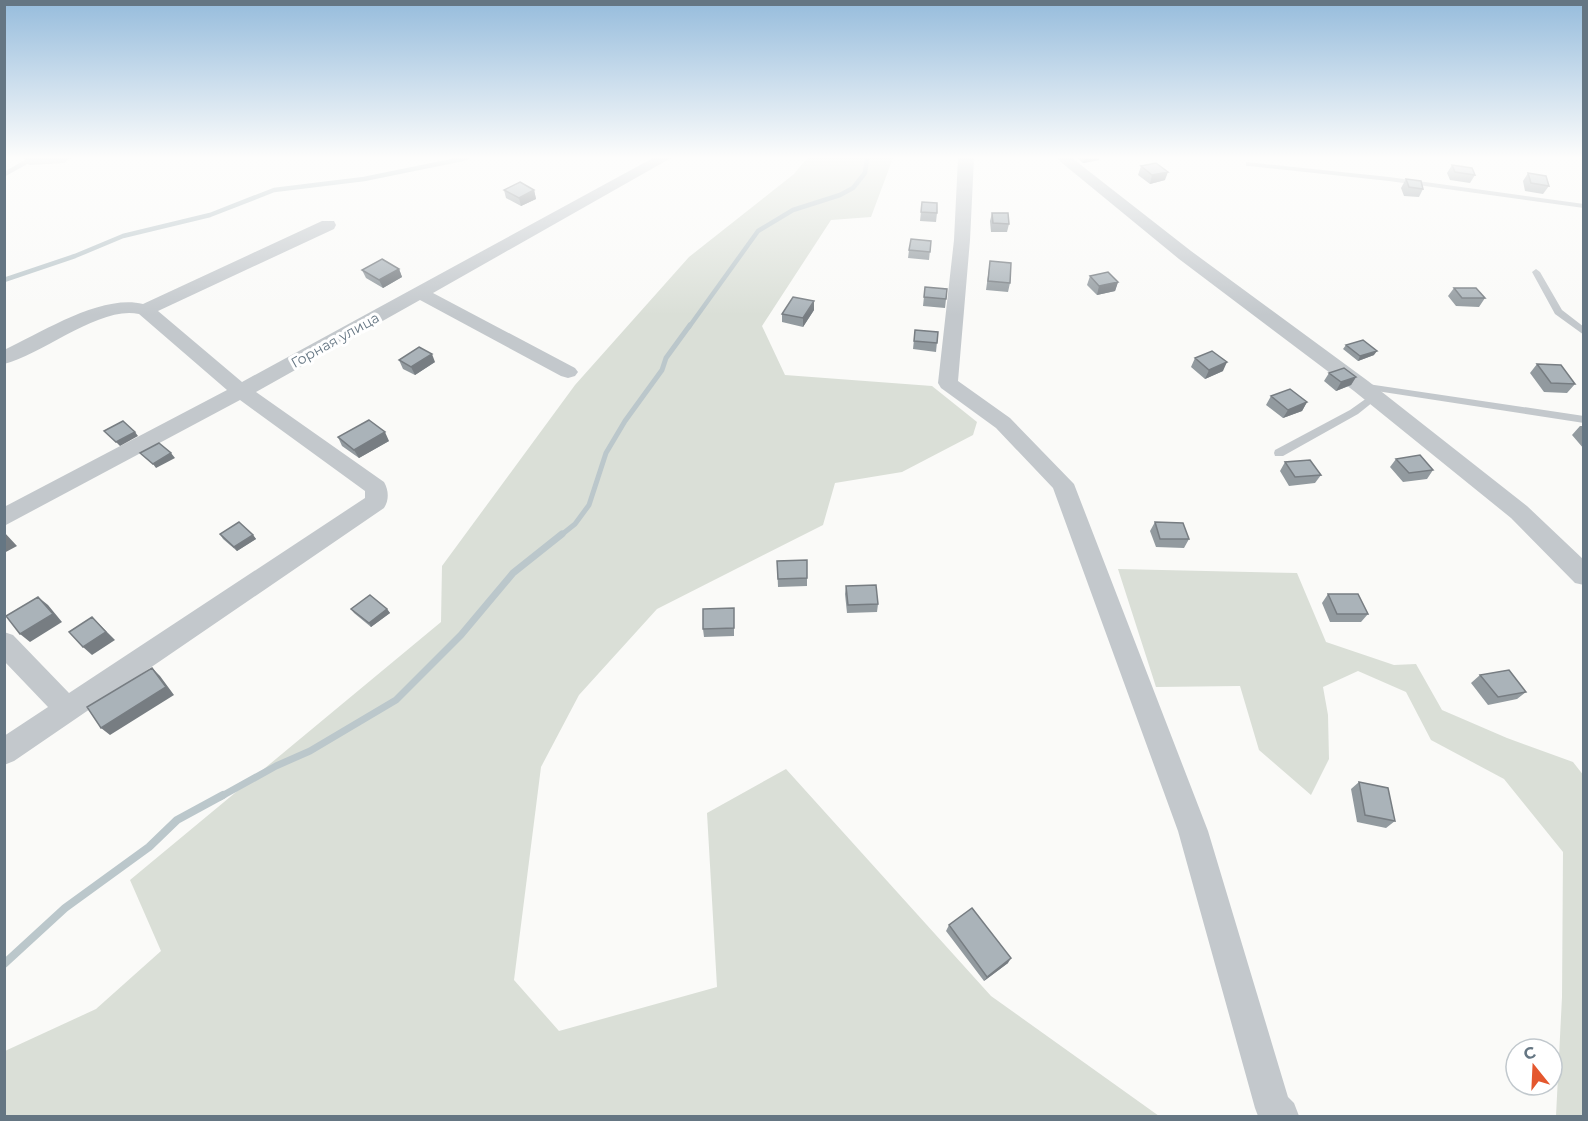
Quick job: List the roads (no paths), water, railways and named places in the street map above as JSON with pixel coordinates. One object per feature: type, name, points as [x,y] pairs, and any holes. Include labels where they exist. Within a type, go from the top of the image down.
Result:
[{"type":"street","name":"Горная улица","points":[[4,518],[569,210]]},
{"type":"street","points":[[963,210],[948,383],[1003,423],[1063,484],[1193,831],[1273,1108],[1281,1116]]},
{"type":"street","points":[[1129,210],[1185,255],[1368,391],[1518,512],[1584,576]]},
{"type":"street","points":[[145,310],[327,225]]},
{"type":"street","points":[[420,293],[568,372]]},
{"type":"street","points":[[4,358],[101,312],[128,306],[145,310],[241,391],[376,488],[376,502],[4,752]]},
{"type":"street","points":[[4,643],[68,710]]},
{"type":"lane","points":[[1536,272],[1558,312],[1584,332]]},
{"type":"lane","points":[[1279,453],[1354,412],[1368,391],[1400,389],[1535,415],[1584,420]]},
{"type":"waterway","points":[[4,280],[75,256],[123,236],[222,210]]},
{"type":"waterway","points":[[689,327],[758,231],[792,210]]},
{"type":"waterway","points":[[560,536],[575,524],[589,505],[606,453],[625,421],[662,370],[666,358],[690,325]]},
{"type":"waterway","points":[[220,797],[276,766],[310,751],[396,700],[461,635],[513,573],[562,534]]},
{"type":"waterway","points":[[4,964],[65,908],[149,847],[177,820],[223,795]]}]
